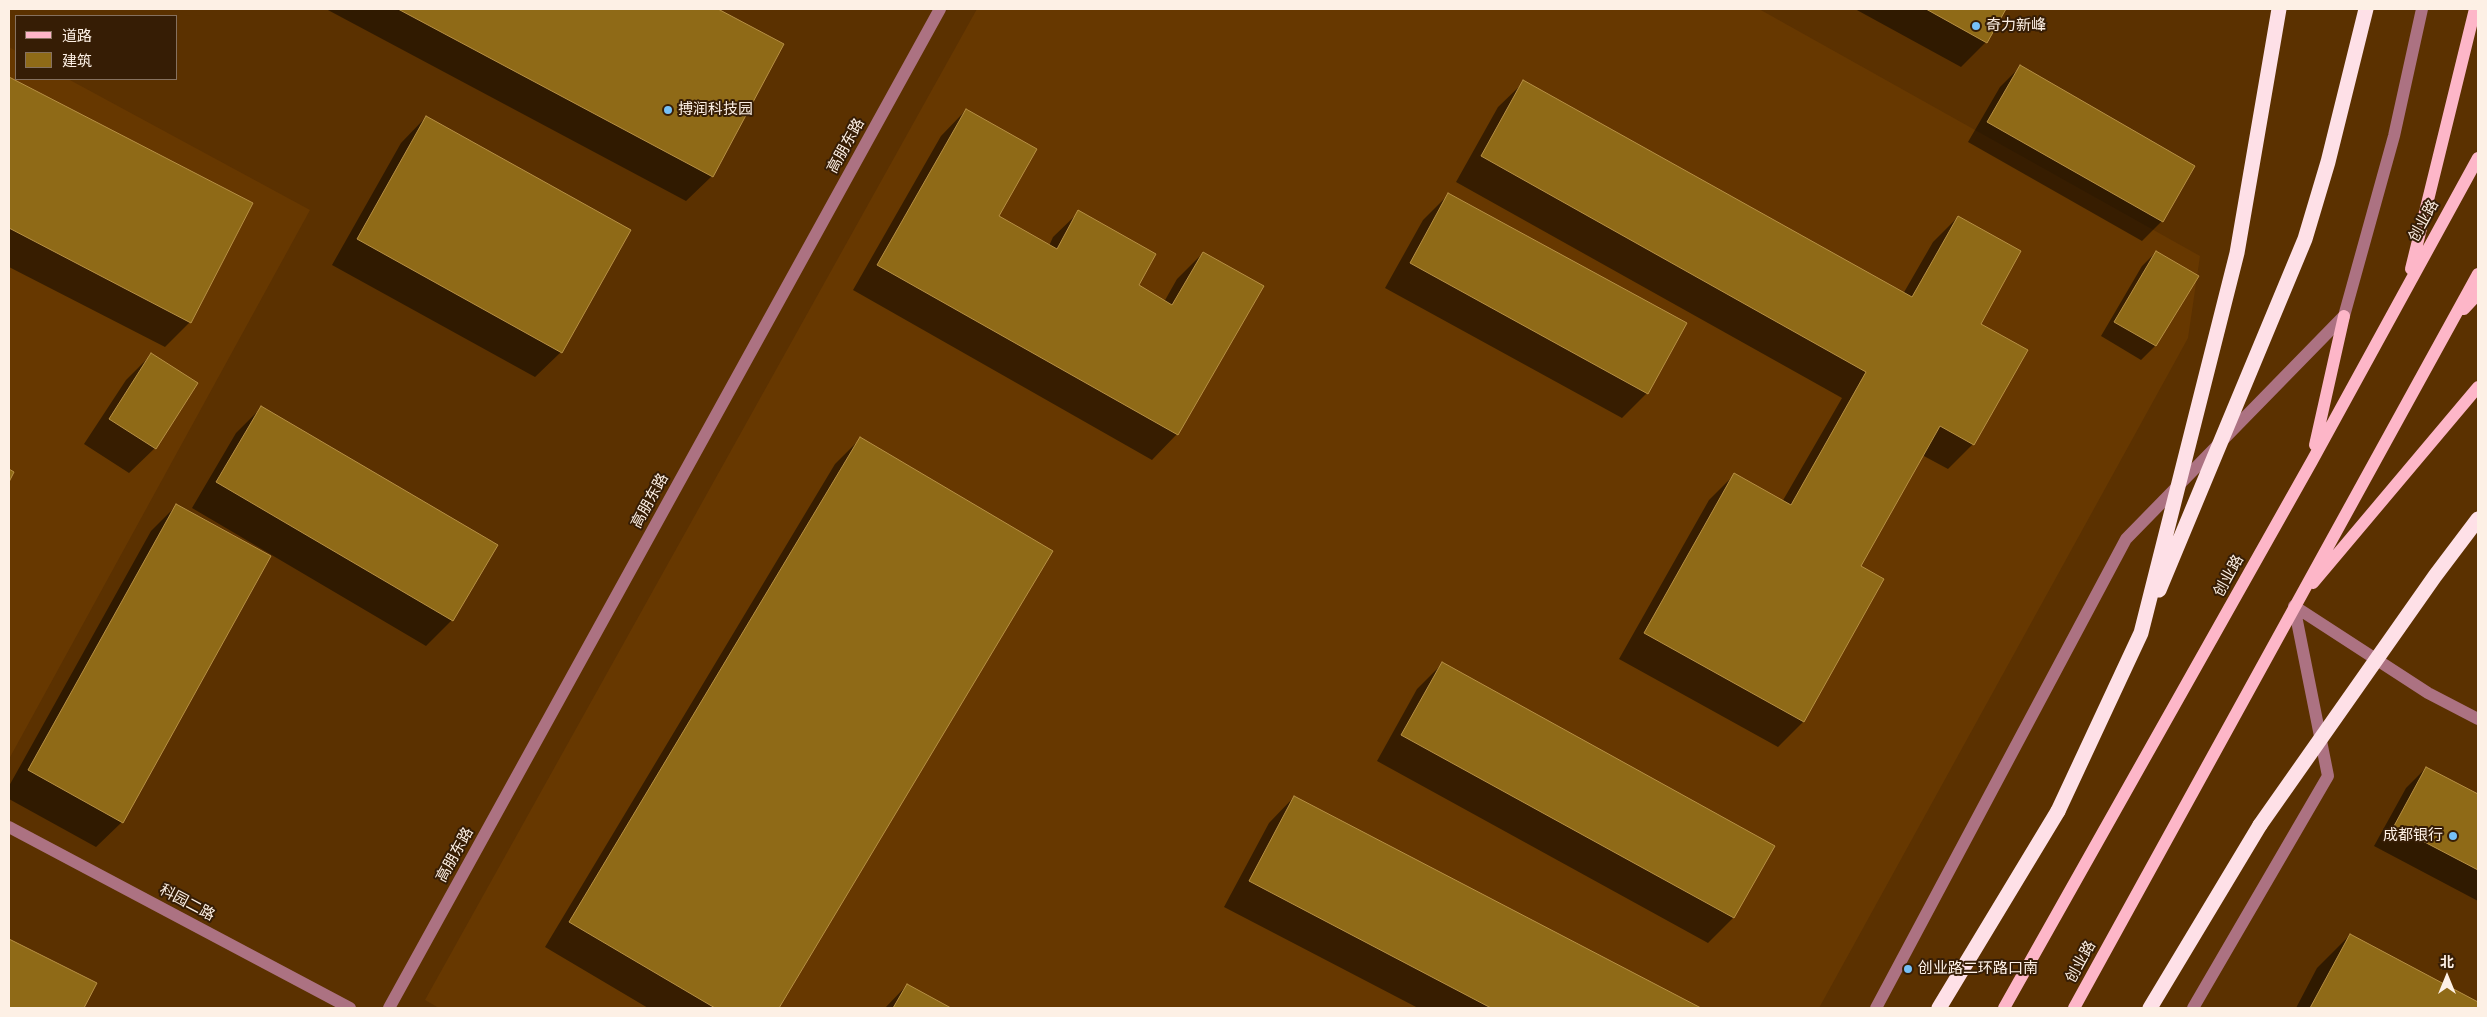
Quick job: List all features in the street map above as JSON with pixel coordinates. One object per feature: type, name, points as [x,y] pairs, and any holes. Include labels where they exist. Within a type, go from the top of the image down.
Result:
[{"type":"highway","points":[[2141,633],[2237,252],[2279,9]]},
{"type":"highway","points":[[1940,1008],[2058,811],[2141,633],[2230,425],[2305,238],[2328,162],[2366,9]]},
{"type":"highway","points":[[2150,1008],[2260,825],[2435,576],[2478,519]]},
{"type":"main road","points":[[2408,283],[2475,9]]},
{"type":"main road","name":"创业路","points":[[2004,1008],[2312,461],[2478,158]]},
{"type":"main road","name":"创业路","points":[[2074,1008],[2478,274]]},
{"type":"main road","points":[[2452,322],[2478,294]]},
{"type":"main road","points":[[2312,461],[2344,316]]},
{"type":"main road","points":[[2294,606],[2478,387]]},
{"type":"street","name":"高朋东路","points":[[389,1008],[940,9]]},
{"type":"street","points":[[1876,1008],[2126,539],[2344,316],[2394,136],[2422,9]]},
{"type":"street","points":[[2294,606],[2428,693],[2478,719]]},
{"type":"street","points":[[2193,1008],[2328,776],[2294,606]]},
{"type":"street","name":"科园二路","points":[[9,827],[350,1008]]},
{"type":"shaded area","points":[[977,9],[1759,9],[2200,256],[2188,338],[1819,1008],[439,1008],[425,1000]]},
{"type":"shaded area","points":[[9,47],[15,50],[15,80],[70,80],[310,210],[9,759]]},
{"type":"building","name":"搏润科技园","points":[[398,9],[718,9],[784,44],[713,177]]},
{"type":"building","name":"奇力新峰","points":[[1926,9],[2006,9],[1987,43]]},
{"type":"building","points":[[2020,65],[2195,166],[2163,222],[1987,122]]},
{"type":"building","points":[[9,77],[253,203],[191,323],[9,228]]},
{"type":"building","points":[[1523,80],[1912,297],[1958,216],[2021,251],[1981,324],[2028,350],[1974,445],[1940,426],[1861,566],[1884,579],[1804,722],[1644,633],[1734,473],[1791,505],[1866,372],[1481,156]]},
{"type":"building","points":[[966,109],[1037,149],[999,216],[1057,249],[1078,210],[1156,254],[1139,285],[1172,305],[1203,252],[1264,286],[1178,435],[877,265]]},
{"type":"building","points":[[426,116],[631,230],[562,353],[357,239]]},
{"type":"building","points":[[1448,193],[1687,323],[1648,394],[1410,263]]},
{"type":"building","points":[[2156,251],[2199,276],[2156,346],[2114,322]]},
{"type":"building","points":[[151,353],[198,383],[156,449],[109,419]]},
{"type":"building","points":[[261,406],[498,545],[453,621],[216,482]]},
{"type":"building","points":[[860,437],[1053,551],[779,1008],[715,1008],[569,922]]},
{"type":"building","points":[[9,469],[14,472],[9,482]]},
{"type":"building","points":[[176,504],[271,556],[123,823],[28,770]]},
{"type":"building","points":[[1442,662],[1775,846],[1734,918],[1401,735]]},
{"type":"building","points":[[2426,767],[2478,794],[2478,870],[2394,826]]},
{"type":"building","points":[[1294,796],[1701,1008],[1491,1008],[1249,881]]},
{"type":"building","points":[[2350,934],[2478,1002],[2478,1008],[2310,1008]]},
{"type":"building","points":[[9,939],[97,983],[84,1008],[9,1008]]},
{"type":"building","points":[[907,984],[951,1008],[893,1008]]},
{"type":"place","name":"奇力新峰","points":[[1976,26]]},
{"type":"place","name":"搏润科技园","points":[[668,110]]},
{"type":"place","name":"成都银行","points":[[2453,836]]},
{"type":"place","name":"创业路二环路口南","points":[[1908,969]]}]
